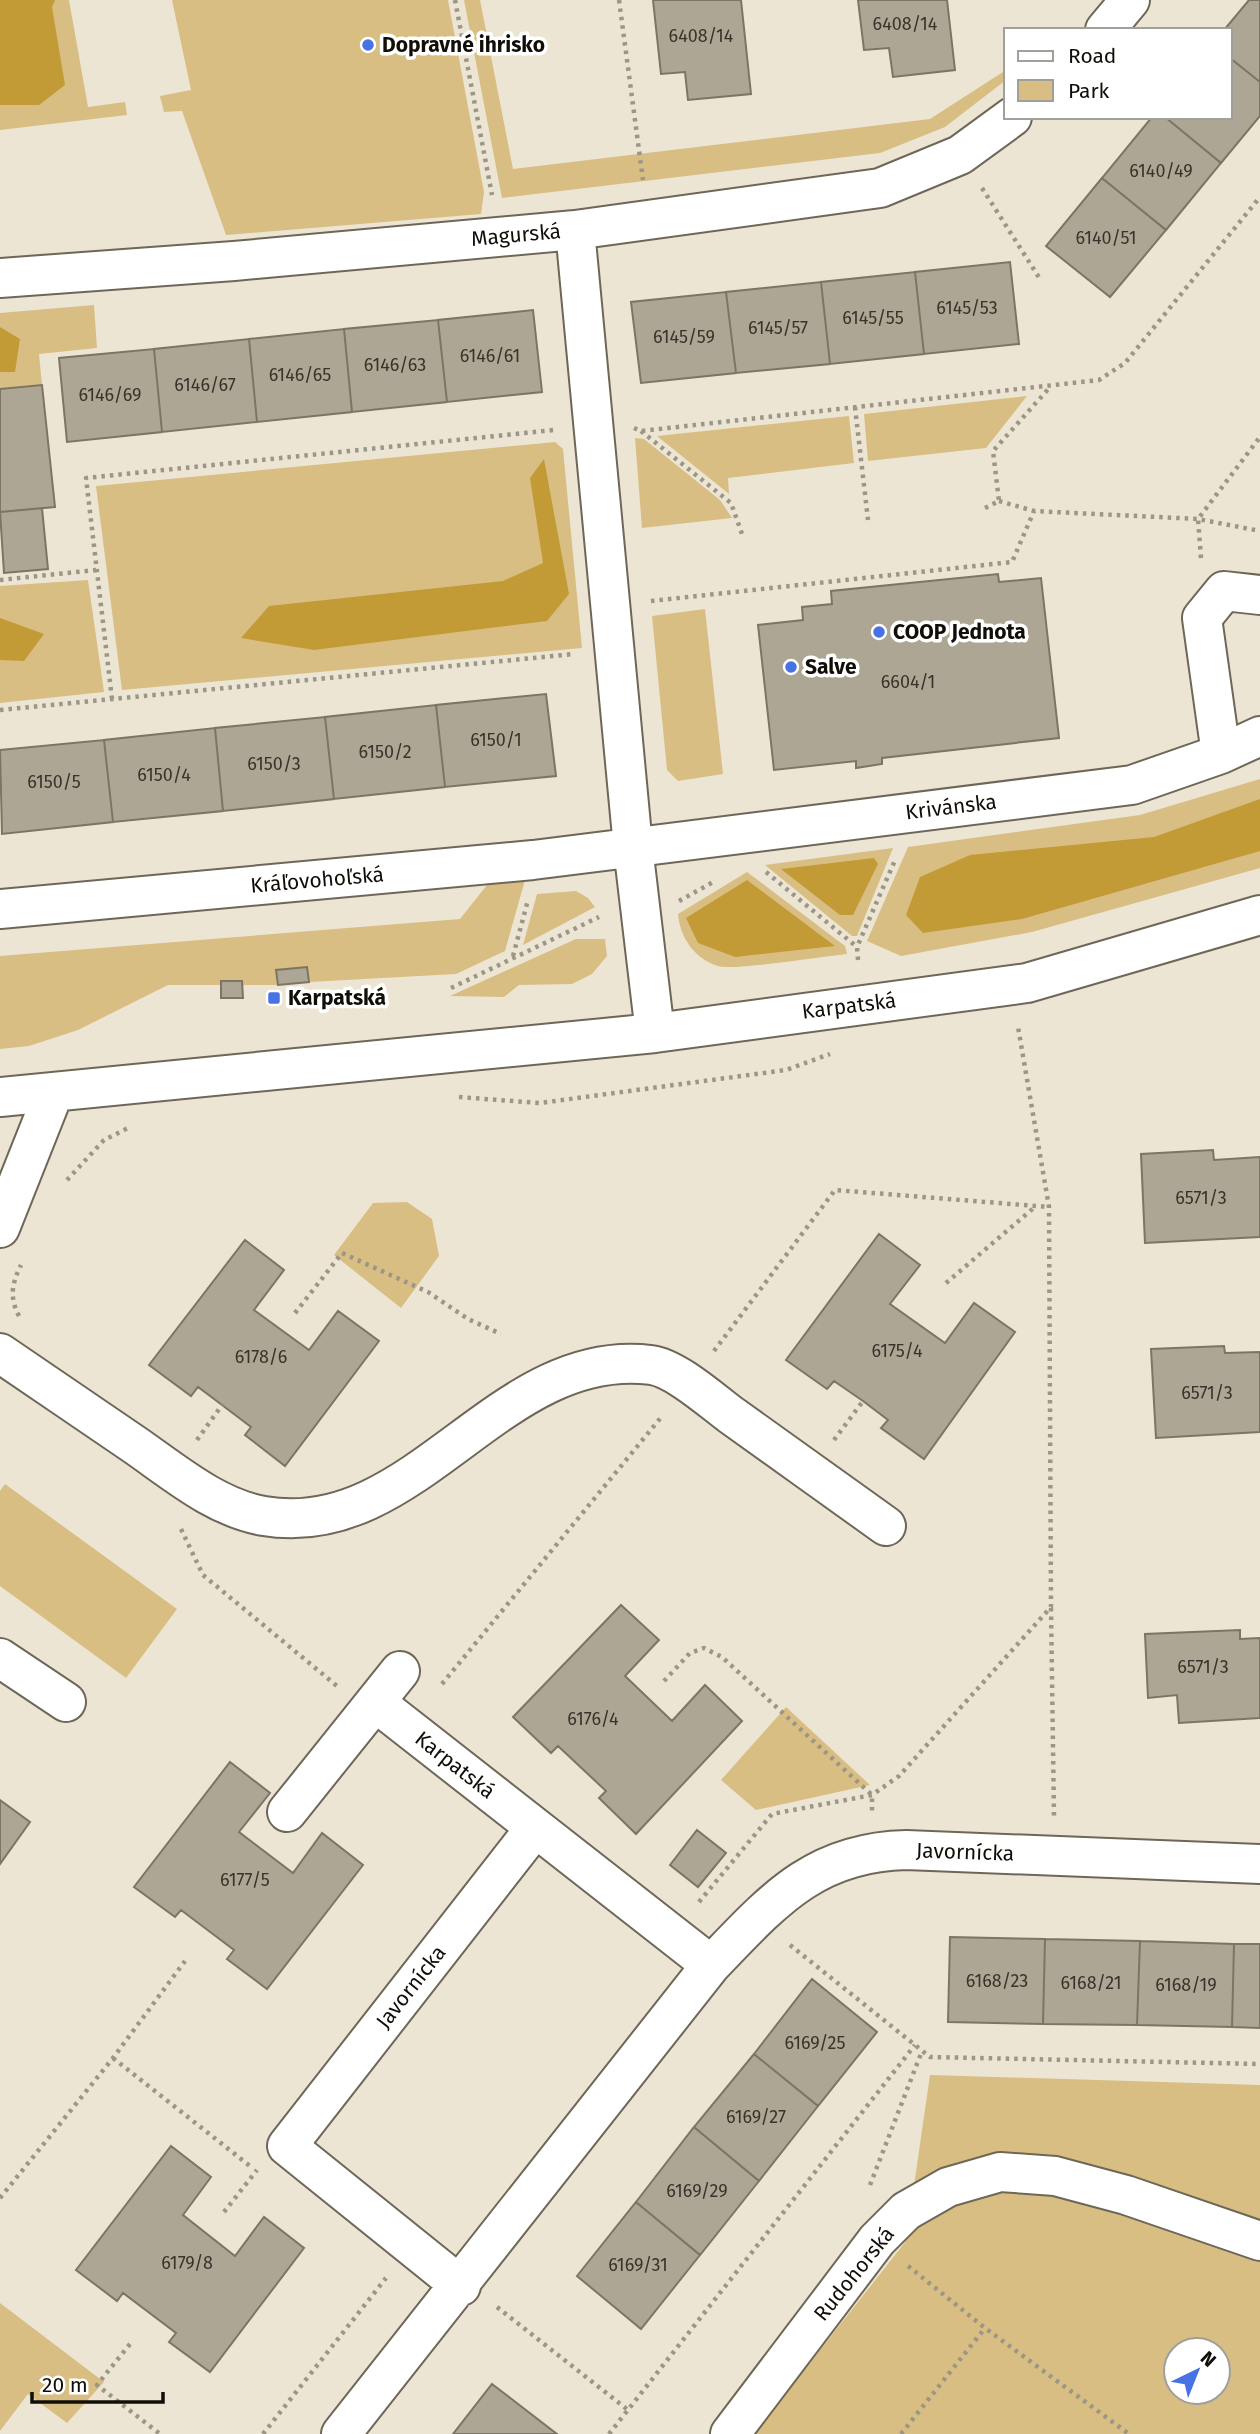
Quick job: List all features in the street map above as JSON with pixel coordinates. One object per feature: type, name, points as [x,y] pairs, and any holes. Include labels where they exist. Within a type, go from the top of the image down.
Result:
[{"type":"street","points":[[1107,28],[1130,0]]},
{"type":"street","name":"Magurská","points":[[0,278],[233,261],[575,230],[880,188],[960,155],[1009,119]]},
{"type":"street","points":[[575,230],[634,847],[655,1032]]},
{"type":"street","points":[[1222,754],[1202,618],[1224,591],[1260,595]]},
{"type":"street","name":"Krivánska","points":[[634,847],[1132,785],[1222,754],[1260,736]]},
{"type":"street","name":"Kráľovohoľská","points":[[0,909],[533,860],[634,847]]},
{"type":"street","name":"Karpatská","points":[[0,1097],[655,1032],[1027,983],[1260,915]]},
{"type":"street","points":[[0,1228],[54,1092]]},
{"type":"street","points":[[11,1338],[207,1495],[262,1516],[310,1519],[360,1505],[397,1486],[506,1408],[547,1384],[598,1365],[653,1365],[689,1384],[886,1526]]},
{"type":"street","points":[[0,1658],[66,1702]]},
{"type":"street","points":[[287,1812],[400,1671]]},
{"type":"street","name":"Karpatská","points":[[375,1702],[535,1828]]},
{"type":"street","points":[[535,1828],[711,1965]]},
{"type":"street","name":"Javornícka","points":[[287,2147],[535,1828]]},
{"type":"street","name":"Javornícka","points":[[341,2434],[461,2286],[711,1965],[757,1917],[809,1873],[874,1851],[1260,1864]]},
{"type":"street","points":[[287,2147],[461,2286]]},
{"type":"street","name":"Rudohorská","points":[[730,2434],[877,2240],[906,2211],[948,2187],[1000,2172],[1055,2176],[1126,2194],[1260,2241]]},
{"type":"path","points":[[455,0],[494,207]]},
{"type":"path","points":[[619,0],[643,181]]},
{"type":"path","points":[[976,179],[1040,279]]},
{"type":"path","points":[[641,431],[1099,380],[1125,363],[1260,197]]},
{"type":"path","points":[[999,500],[993,451],[1052,385]]},
{"type":"path","points":[[855,407],[868,520]]},
{"type":"path","points":[[623,425],[641,431],[731,503],[742,534]]},
{"type":"path","points":[[112,699],[86,478],[568,429]]},
{"type":"path","points":[[1198,519],[1260,437]]},
{"type":"path","points":[[985,508],[999,500],[1034,510],[1198,519],[1260,531]]},
{"type":"path","points":[[639,603],[1012,562],[1034,510]]},
{"type":"path","points":[[0,580],[96,570]]},
{"type":"path","points":[[0,710],[562,656]]},
{"type":"path","points":[[858,960],[857,947],[898,853]]},
{"type":"path","points":[[762,869],[857,947]]},
{"type":"path","points":[[677,902],[719,879]]},
{"type":"path","points":[[513,957],[529,895]]},
{"type":"path","points":[[451,988],[606,914]]},
{"type":"path","points":[[1017,1024],[1049,1207],[1055,1855]]},
{"type":"path","points":[[450,1096],[540,1103],[786,1070],[833,1054]]},
{"type":"path","points":[[62,1187],[81,1161],[104,1140],[132,1126]]},
{"type":"path","points":[[689,1384],[835,1190],[1049,1207]]},
{"type":"path","points":[[946,1283],[1036,1206]]},
{"type":"path","points":[[295,1313],[342,1253],[428,1292],[468,1319],[501,1334]]},
{"type":"path","points":[[11,1338],[12,1281],[25,1257]]},
{"type":"path","points":[[844,1428],[863,1401]]},
{"type":"path","points":[[205,1429],[222,1405]]},
{"type":"path","points":[[436,1690],[662,1417]]},
{"type":"path","points":[[184,1534],[203,1575],[334,1683]]},
{"type":"path","points":[[696,1905],[772,1814],[872,1795],[899,1776],[1051,1607]]},
{"type":"path","points":[[664,1681],[690,1653],[704,1648],[722,1657],[872,1795]]},
{"type":"path","points":[[786,1943],[930,2057],[1260,2064]]},
{"type":"path","points":[[0,2198],[113,2058],[185,1961]]},
{"type":"path","points":[[609,2434],[915,2045]]},
{"type":"path","points":[[224,2212],[269,2156],[287,2147]]},
{"type":"path","points":[[263,2434],[388,2276]]},
{"type":"path","points":[[940,2292],[1129,2434]]},
{"type":"path","points":[[495,2305],[628,2410]]},
{"type":"path","points":[[901,2434],[985,2328]]},
{"type":"path","points":[[130,2344],[97,2385],[160,2434]]},
{"type":"green space","points":[[0,0],[69,0],[88,107],[125,102],[127,115],[0,130]]},
{"type":"green space","points":[[172,0],[448,0],[484,192],[481,214],[226,235],[182,111],[164,112],[160,96],[191,90]]},
{"type":"green space","points":[[464,0],[480,0],[513,169],[930,119],[1004,71],[1004,82],[945,127],[880,153],[502,198]]},
{"type":"green space","points":[[94,305],[97,348],[39,354],[42,385],[0,389],[0,313]]},
{"type":"green space","points":[[1027,396],[986,448],[868,461],[864,414]]},
{"type":"green space","points":[[849,416],[854,463],[728,478],[729,494],[657,436]]},
{"type":"green space","points":[[635,438],[644,439],[720,500],[732,518],[642,528]]},
{"type":"green space","points":[[555,442],[563,449],[582,648],[122,690],[96,486]]},
{"type":"green space","points":[[88,580],[104,692],[0,703],[0,586]]},
{"type":"green space","points":[[705,609],[723,774],[678,781],[667,770],[652,616]]},
{"type":"green space","points":[[1260,779],[1260,868],[1032,932],[901,956],[867,941],[908,847],[1140,815]]},
{"type":"green space","points":[[893,848],[857,936],[852,936],[765,865]]},
{"type":"green space","points":[[747,872],[845,946],[847,954],[727,967],[718,966],[702,958],[685,939],[678,914]]},
{"type":"green space","points":[[491,880],[525,880],[505,951],[456,974],[309,982],[307,967],[276,970],[278,985],[168,985],[78,1030],[29,1046],[0,1049],[0,956],[460,919]]},
{"type":"green space","points":[[576,891],[588,898],[595,907],[523,945],[537,894]]},
{"type":"green space","points":[[576,939],[605,939],[607,956],[592,974],[572,984],[519,985],[504,997],[450,996]]},
{"type":"green space","points":[[407,1202],[432,1219],[439,1256],[401,1308],[334,1255],[373,1203]]},
{"type":"green space","points":[[5,1484],[177,1609],[126,1678],[0,1586],[0,1491]]},
{"type":"green space","points":[[786,1707],[870,1785],[756,1810],[721,1780]]},
{"type":"green space","points":[[930,2075],[1260,2085],[1260,2434],[754,2434],[906,2241]]},
{"type":"green space","points":[[0,2303],[104,2382],[67,2423],[28,2394],[0,2431]]},
{"type":"shaded area","points":[[0,0],[55,0],[52,7],[65,85],[39,105],[0,105]]},
{"type":"shaded area","points":[[0,327],[20,339],[15,372],[0,372]]},
{"type":"shaded area","points":[[544,459],[569,594],[547,621],[314,650],[241,638],[269,606],[503,581],[543,563],[530,478]]},
{"type":"shaded area","points":[[0,618],[44,634],[24,661],[0,660]]},
{"type":"shaded area","points":[[1260,799],[1260,851],[1022,919],[923,933],[906,915],[920,877],[970,855],[1154,837]]},
{"type":"shaded area","points":[[874,858],[878,864],[853,915],[840,915],[781,869]]},
{"type":"shaded area","points":[[747,880],[835,946],[735,957],[698,943],[686,918]]},
{"type":"building","points":[[653,0],[741,0],[751,94],[688,100],[685,72],[661,74]]},
{"type":"building","points":[[858,0],[947,0],[955,70],[893,77],[889,48],[864,50]]},
{"type":"building","points":[[1249,0],[1260,0],[1260,82],[1232,60],[1232,28],[1226,28]]},
{"type":"building","points":[[1232,60],[1260,82],[1260,116],[1221,163],[1167,119],[1232,119]]},
{"type":"building","points":[[1150,119],[1167,119],[1221,163],[1166,230],[1102,178]]},
{"type":"building","points":[[1102,178],[1166,230],[1110,297],[1046,246]]},
{"type":"building","points":[[1010,262],[1019,344],[924,354],[915,272]]},
{"type":"building","points":[[915,272],[924,354],[830,364],[821,282]]},
{"type":"building","points":[[821,282],[830,364],[736,373],[726,292]]},
{"type":"building","points":[[726,292],[736,373],[641,383],[631,302]]},
{"type":"building","points":[[533,310],[542,392],[447,402],[438,320]]},
{"type":"building","points":[[438,320],[447,402],[352,412],[344,329]]},
{"type":"building","points":[[344,329],[352,412],[257,422],[249,339]]},
{"type":"building","points":[[249,339],[257,422],[162,432],[154,349]]},
{"type":"building","points":[[154,349],[162,432],[67,442],[59,358]]},
{"type":"building","points":[[42,385],[55,507],[0,512],[0,389]]},
{"type":"building","points":[[42,508],[48,569],[4,573],[0,512]]},
{"type":"building","points":[[998,574],[999,582],[1041,578],[1059,738],[882,758],[882,764],[856,768],[856,761],[774,770],[758,625],[803,620],[802,607],[832,604],[831,591]]},
{"type":"building","points":[[546,694],[556,776],[445,787],[436,705]]},
{"type":"building","points":[[436,705],[445,787],[334,799],[325,717]]},
{"type":"building","points":[[325,717],[334,799],[223,811],[215,728]]},
{"type":"building","points":[[215,728],[223,811],[113,822],[104,740]]},
{"type":"building","points":[[104,740],[113,822],[2,834],[0,750]]},
{"type":"building","points":[[307,967],[309,982],[278,985],[276,970]]},
{"type":"building","points":[[221,981],[242,981],[243,998],[221,998]]},
{"type":"building","points":[[1213,1150],[1214,1160],[1260,1157],[1260,1237],[1145,1243],[1141,1154]]},
{"type":"building","points":[[879,1234],[920,1265],[890,1304],[945,1343],[974,1303],[1015,1332],[924,1459],[881,1428],[888,1420],[863,1401],[834,1381],[827,1389],[786,1360]]},
{"type":"building","points":[[245,1240],[284,1270],[254,1310],[309,1350],[338,1311],[379,1341],[285,1466],[245,1435],[251,1427],[198,1387],[191,1396],[149,1365]]},
{"type":"building","points":[[1224,1346],[1225,1353],[1260,1352],[1260,1432],[1156,1438],[1151,1349]]},
{"type":"building","points":[[621,1605],[659,1640],[625,1676],[672,1721],[705,1685],[742,1721],[636,1834],[599,1798],[606,1791],[558,1746],[551,1753],[513,1717]]},
{"type":"building","points":[[1240,1630],[1240,1639],[1260,1638],[1260,1718],[1179,1723],[1177,1695],[1148,1698],[1145,1634]]},
{"type":"building","points":[[230,1762],[270,1793],[239,1832],[293,1873],[322,1833],[363,1865],[267,1989],[227,1959],[234,1950],[181,1910],[175,1917],[134,1887]]},
{"type":"building","points":[[0,1800],[30,1822],[0,1864]]},
{"type":"building","points":[[697,1830],[726,1853],[698,1887],[670,1865]]},
{"type":"building","points":[[950,1937],[1045,1939],[1043,2024],[948,2022]]},
{"type":"building","points":[[1045,1939],[1140,1941],[1137,2025],[1043,2024]]},
{"type":"building","points":[[1140,1941],[1234,1944],[1232,2027],[1137,2025]]},
{"type":"building","points":[[1234,1944],[1260,1944],[1260,2028],[1232,2027]]},
{"type":"building","points":[[812,1979],[877,2032],[818,2106],[754,2054]]},
{"type":"building","points":[[754,2054],[818,2106],[759,2181],[694,2127]]},
{"type":"building","points":[[694,2127],[759,2181],[700,2255],[636,2202]]},
{"type":"building","points":[[171,2146],[211,2177],[183,2215],[235,2256],[264,2217],[304,2248],[210,2372],[169,2342],[176,2333],[123,2293],[117,2301],[76,2270]]},
{"type":"building","points":[[636,2202],[700,2255],[641,2329],[577,2276]]},
{"type":"building","points":[[492,2384],[557,2434],[453,2434]]},
{"type":"place","name":"Dopravné ihrisko","points":[[368,45]]},
{"type":"place","name":"COOP Jednota","points":[[879,632]]},
{"type":"place","name":"Salve","points":[[791,667]]},
{"type":"place","name":"Karpatská","points":[[274,998]]}]
